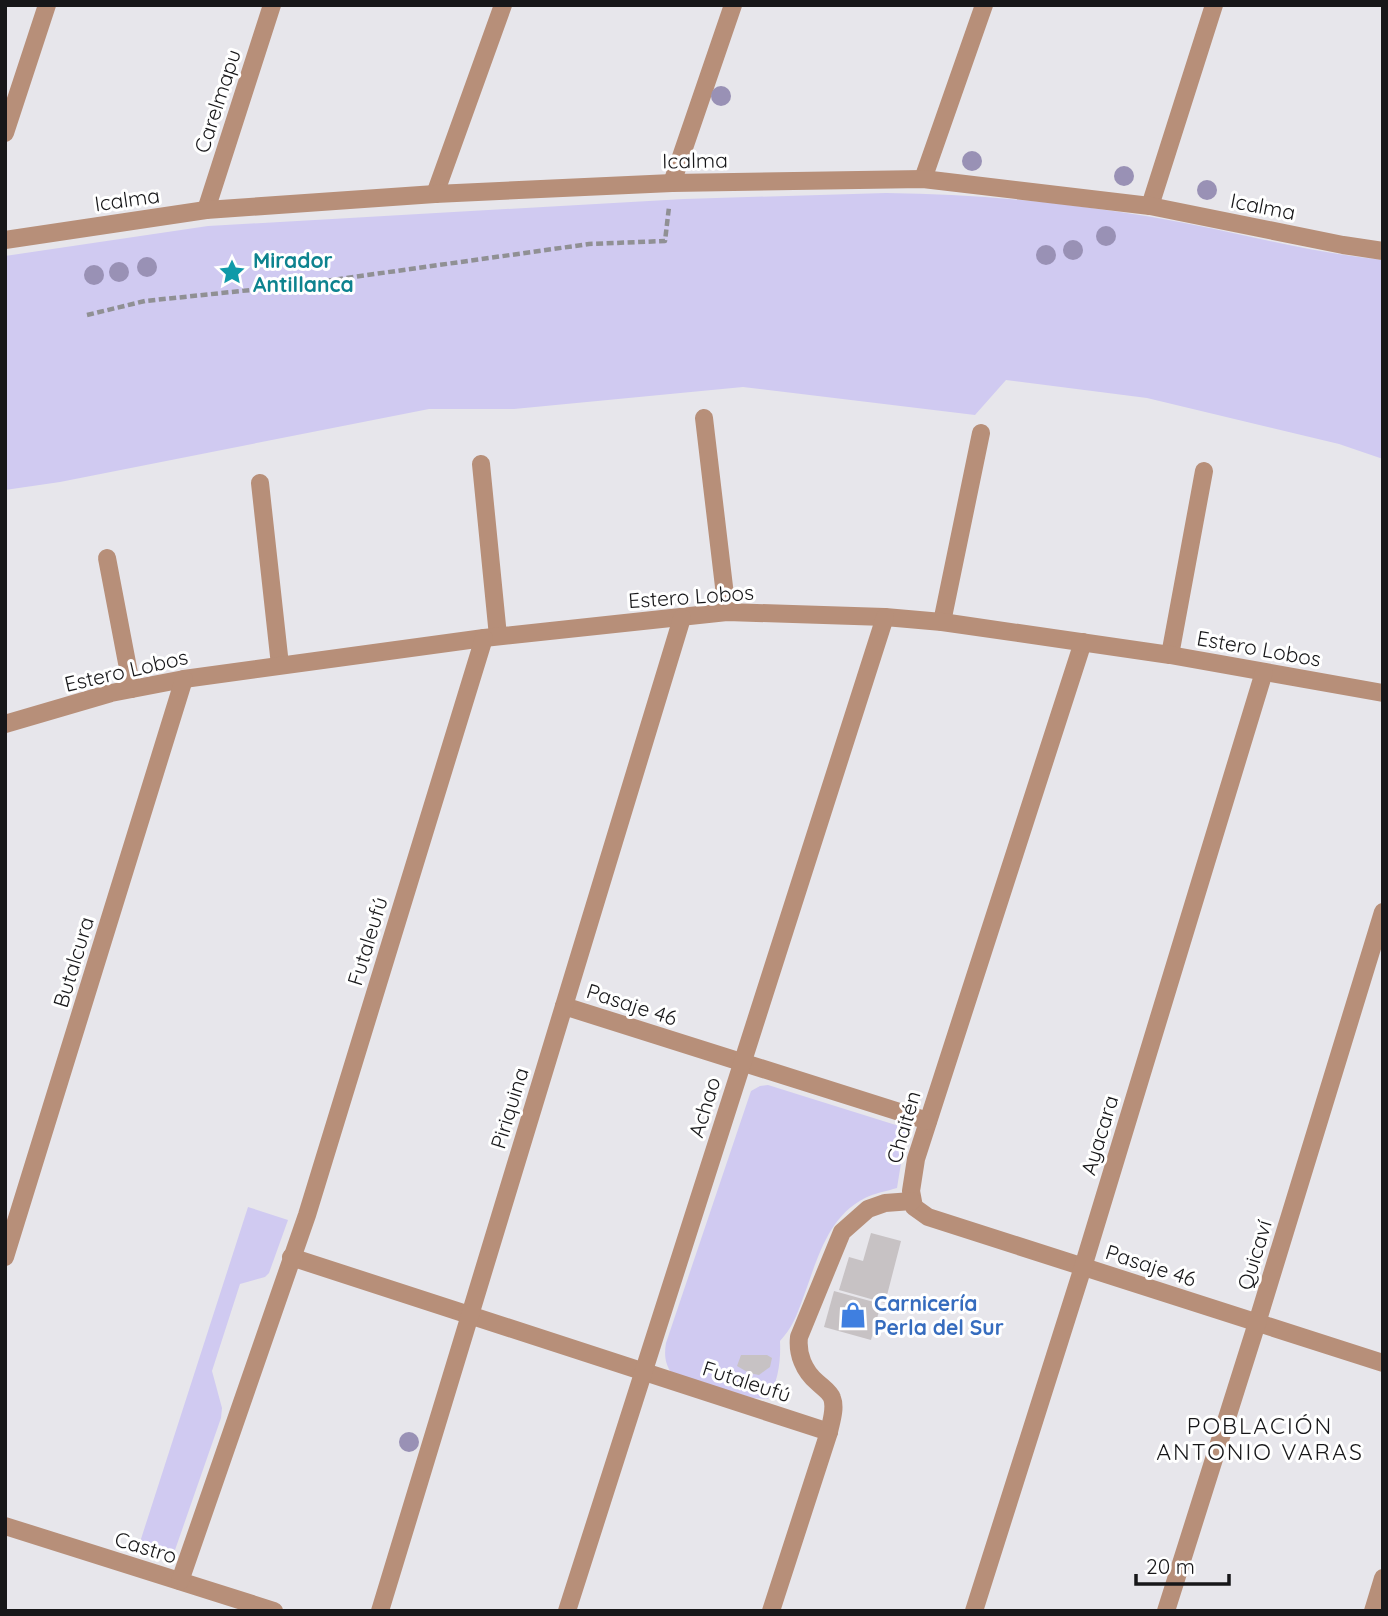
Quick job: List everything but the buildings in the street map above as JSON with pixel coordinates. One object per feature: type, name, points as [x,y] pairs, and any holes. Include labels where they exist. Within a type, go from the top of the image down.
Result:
[{"type":"street","points":[[5,133],[47,5]]},
{"type":"street","name":"Carelmapu","points":[[206,211],[272,5]]},
{"type":"street","points":[[435,194],[503,5]]},
{"type":"street","points":[[672,183],[733,5]]},
{"type":"street","points":[[923,179],[984,5]]},
{"type":"street","points":[[1150,206],[1214,5]]},
{"type":"street","name":"Icalma","points":[[5,240],[206,211],[435,194],[672,183],[923,179],[1150,206],[1342,246],[1383,251]]},
{"type":"street","points":[[704,418],[727,612]]},
{"type":"street","points":[[943,622],[981,433]]},
{"type":"street","name":"Futaleufú","points":[[180,1581],[307,1215],[491,637],[481,464]]},
{"type":"street","points":[[1170,656],[1204,471]]},
{"type":"street","points":[[260,482],[280,665]]},
{"type":"street","points":[[107,558],[132,689]]},
{"type":"street","name":"Estero Lobos","points":[[5,724],[132,689],[184,679],[491,637],[727,612],[885,617],[943,622],[1170,656],[1383,693]]},
{"type":"street","name":"Achao","points":[[567,1611],[885,617]]},
{"type":"street","name":"Piriquina","points":[[380,1611],[682,618]]},
{"type":"street","name":"Chaitén","points":[[912,1201],[916,1159],[1083,642]]},
{"type":"street","name":"Ayacara","points":[[974,1611],[1083,1267],[1264,672]]},
{"type":"street","name":"Butalcura","points":[[5,1257],[184,679]]},
{"type":"street","name":"Quicaví","points":[[1166,1611],[1383,912]]},
{"type":"street","name":"Pasaje 46","points":[[564,1006],[928,1121]]},
{"type":"street","points":[[771,1611],[829,1432],[834,1407],[832,1398],[802,1363],[798,1350],[799,1337],[842,1232],[868,1209],[893,1202],[912,1201]]},
{"type":"street","name":"Pasaje 46","points":[[912,1201],[919,1212],[928,1217],[1383,1363]]},
{"type":"street","name":"Futaleufú","points":[[291,1257],[829,1432]]},
{"type":"street","name":"Castro","points":[[5,1527],[274,1611]]},
{"type":"street","points":[[1373,1611],[1383,1578]]},
{"type":"path","points":[[86,315],[145,301],[289,286],[589,244],[665,241],[672,183]]},
{"type":"shaded area","points":[[886,193],[986,197],[1086,207],[1181,222],[1325,252],[1383,260],[1383,459],[1339,444],[1147,398],[1006,380],[975,415],[743,387],[514,409],[429,409],[60,482],[5,490],[5,256],[208,226],[684,199]]},
{"type":"shaded area","points":[[768,1085],[899,1126],[906,1132],[897,1188],[869,1196],[852,1206],[841,1216],[825,1241],[796,1316],[780,1341],[778,1371],[768,1399],[753,1398],[672,1374],[666,1363],[665,1352],[751,1091]]},
{"type":"shaded area","points":[[248,1207],[288,1220],[269,1273],[265,1277],[240,1284],[212,1371],[222,1408],[221,1418],[175,1550],[167,1555],[143,1547],[141,1539]]},
{"type":"place","name":"Mirador Antillanca","points":[[232,272]]},
{"type":"place","name":"Carnicería Perla del Sur","points":[[853,1315]]},
{"type":"district","name":"POBLACIÓN ANTONIO VARAS","points":[[1260,1438]]}]
